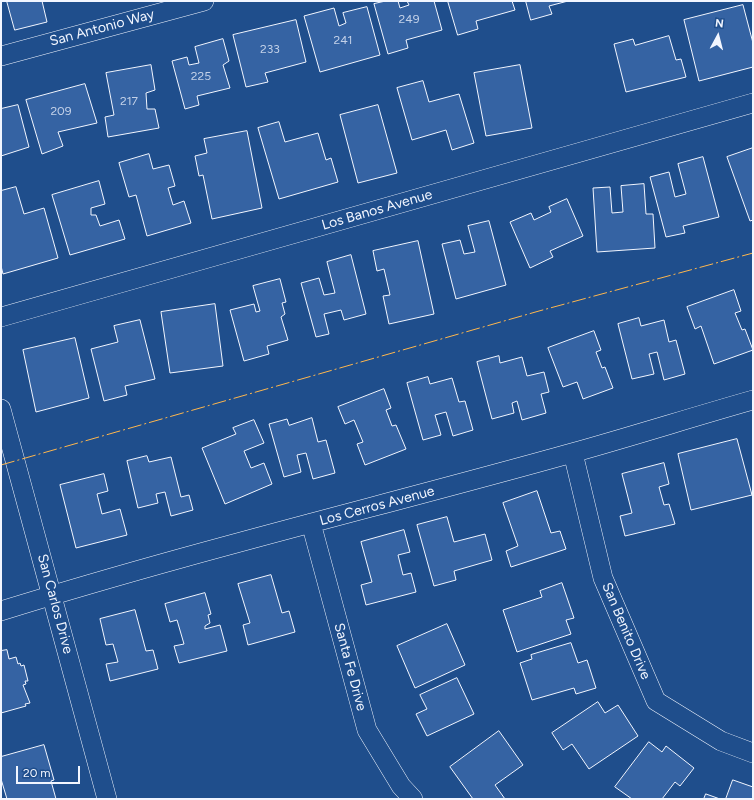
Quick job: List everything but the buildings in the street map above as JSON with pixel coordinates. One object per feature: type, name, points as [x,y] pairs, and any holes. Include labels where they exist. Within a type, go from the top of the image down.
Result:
[{"type":"street","name":"San Antonio Way","points":[[1,56],[204,1]]},
{"type":"street","name":"Los Banos Avenue","points":[[1,317],[753,104]]},
{"type":"street","name":"Los Cerros Avenue","points":[[1,611],[52,595],[311,523],[573,453],[753,400]]},
{"type":"street","name":"San Carlos Drive","points":[[1,409],[107,799]]},
{"type":"street","name":"San Benito Drive","points":[[573,453],[603,578],[656,701],[721,742],[753,753]]},
{"type":"street","name":"Santa Fe Drive","points":[[311,523],[367,730],[401,786],[413,799]]},
{"type":"power","points":[[1,465],[539,311],[753,253]]}]
